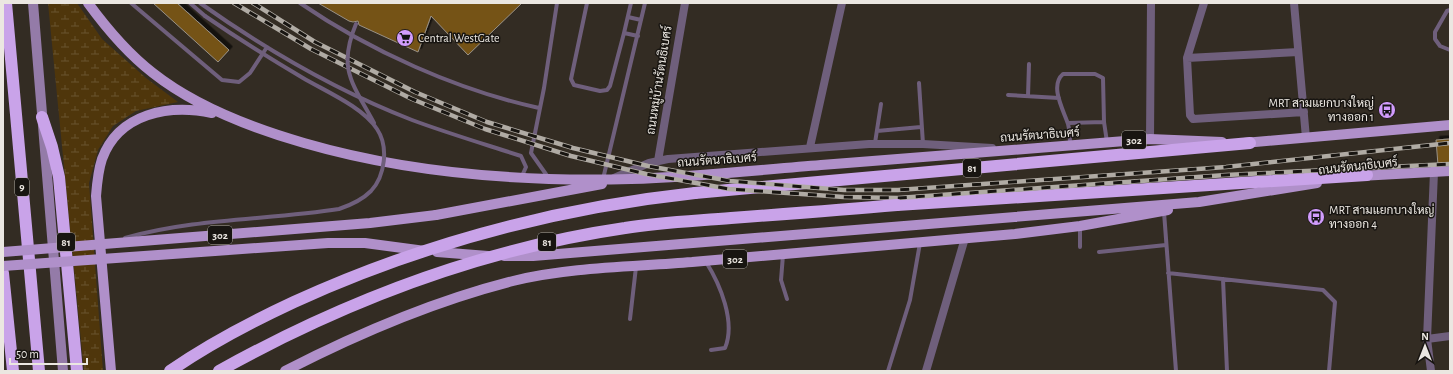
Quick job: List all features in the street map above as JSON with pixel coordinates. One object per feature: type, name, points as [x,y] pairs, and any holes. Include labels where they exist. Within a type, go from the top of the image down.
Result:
[{"type":"highway","name":"9","points":[[6,3],[39,371]]},
{"type":"highway","name":"81","points":[[42,116],[52,147],[60,183],[77,371]]},
{"type":"highway","name":"81","points":[[170,371],[222,339],[277,311],[344,280],[423,252],[503,227],[569,211],[640,199],[695,193],[1250,143]]},
{"type":"highway","name":"81","points":[[220,371],[299,329],[377,296],[434,275],[546,242],[598,232],[657,224],[897,205],[1367,175]]},
{"type":"highway","points":[[3,273],[12,371]]},
{"type":"main road","points":[[33,3],[63,371]]},
{"type":"main road","points":[[88,3],[125,48],[152,73],[202,104],[289,139],[389,164],[451,173],[549,179],[631,179]]},
{"type":"main road","points":[[111,371],[96,196],[98,175],[103,158],[112,141],[126,127],[139,118],[157,111],[195,109],[230,116]]},
{"type":"main road","name":"ถนนรัตนาธิเบศร์","points":[[631,179],[1150,139],[1250,143],[1450,125]]},
{"type":"main road","name":"ถนนรัตนาธิเบศร์","points":[[1199,202],[1367,175],[1450,171]]},
{"type":"main road","name":"302","points":[[3,252],[370,223],[436,215],[631,179]]},
{"type":"main road","points":[[3,266],[328,242],[366,243],[437,252],[485,256],[533,256],[1199,202]]},
{"type":"main road","name":"302","points":[[285,371],[322,352],[401,318],[477,291],[515,280],[550,275],[636,267],[920,243],[1080,226],[1164,211],[1199,202]]},
{"type":"street","name":"ถนนหมู่บ้านรัตนธิเบศร์","points":[[658,161],[685,3]]},
{"type":"street","points":[[810,147],[842,3]]},
{"type":"street","points":[[1150,139],[1151,3]]},
{"type":"street","points":[[1204,3],[1187,58],[1190,115],[1192,119],[1304,112]]},
{"type":"street","points":[[1294,3],[1306,138]]},
{"type":"street","points":[[1187,58],[1298,52]]},
{"type":"street","points":[[607,179],[658,161],[810,147],[875,143],[923,144],[1018,150]]},
{"type":"street","points":[[1431,371],[1427,339],[1434,172]]},
{"type":"street","points":[[926,371],[965,238]]},
{"type":"street","points":[[1427,339],[1450,336]]},
{"type":"lane","points":[[131,3],[222,80],[239,82],[250,73],[267,47]]},
{"type":"lane","points":[[190,3],[205,16],[243,42],[355,109],[377,128]]},
{"type":"lane","points":[[200,3],[249,37],[327,82],[411,119],[521,156],[526,167],[520,178]]},
{"type":"lane","points":[[300,3],[373,46],[443,78],[507,101],[539,108]]},
{"type":"lane","points":[[549,179],[531,153],[544,88],[557,3]]},
{"type":"lane","points":[[587,3],[571,79],[574,85],[602,91],[608,89],[631,3]]},
{"type":"lane","points":[[607,179],[645,3]]},
{"type":"lane","points":[[1450,10],[1447,11],[1435,32],[1435,39],[1440,46],[1450,50]]},
{"type":"lane","points":[[628,16],[642,20]]},
{"type":"lane","points":[[108,243],[139,234],[187,224],[323,212],[339,209],[354,204],[372,191],[382,170],[384,145],[377,128],[350,78],[347,53],[356,24]]},
{"type":"lane","points":[[624,32],[638,36]]},
{"type":"lane","points":[[1028,96],[1030,64]]},
{"type":"lane","points":[[1070,146],[1068,123],[1062,111],[1059,98],[1058,82],[1063,74],[1095,74],[1100,76],[1104,82],[1104,122],[1107,143]]},
{"type":"lane","points":[[918,83],[923,144]]},
{"type":"lane","points":[[1008,96],[1059,98]]},
{"type":"lane","points":[[875,143],[881,104]]},
{"type":"lane","points":[[1068,123],[1104,122]]},
{"type":"lane","points":[[876,131],[921,127]]},
{"type":"lane","points":[[1164,211],[1176,371]]},
{"type":"lane","points":[[1080,226],[1080,247]]},
{"type":"lane","points":[[888,371],[910,300],[920,243]]},
{"type":"lane","points":[[1100,252],[1166,245]]},
{"type":"lane","points":[[783,254],[781,280],[787,299]]},
{"type":"lane","points":[[706,261],[720,286],[727,315],[727,343],[725,348],[711,350]]},
{"type":"lane","points":[[630,319],[636,267]]},
{"type":"lane","points":[[1168,273],[1323,290],[1335,302],[1328,371]]},
{"type":"lane","points":[[1222,278],[1227,371]]},
{"type":"green space","points":[[48,3],[77,3],[102,39],[146,78],[178,102],[136,111],[113,126],[98,150],[89,183],[103,371],[84,371]]},
{"type":"building","points":[[153,3],[177,3],[229,50],[218,62]]},
{"type":"building","name":"Central WestGate","points":[[318,3],[522,3],[468,55],[431,16],[418,52],[359,25],[358,21],[349,21]]},
{"type":"building","points":[[1450,139],[1450,165],[1438,165],[1436,140]]},
{"type":"railway","points":[[234,3],[311,49],[412,99],[485,129],[571,156],[646,174],[729,189],[844,197],[898,198],[1226,175],[1450,164]]},
{"type":"railway","points":[[253,3],[315,42],[415,92],[487,122],[573,148],[648,166],[730,181],[844,190],[898,190],[1226,167],[1450,143]]},
{"type":"place","name":"Central WestGate","points":[[405,38]]},
{"type":"place","name":"MRT สามแยกบางใหญ่ ทางออก 1","points":[[1387,110]]},
{"type":"place","name":"MRT สามแยกบางใหญ่ ทางออก 4","points":[[1316,217]]}]
